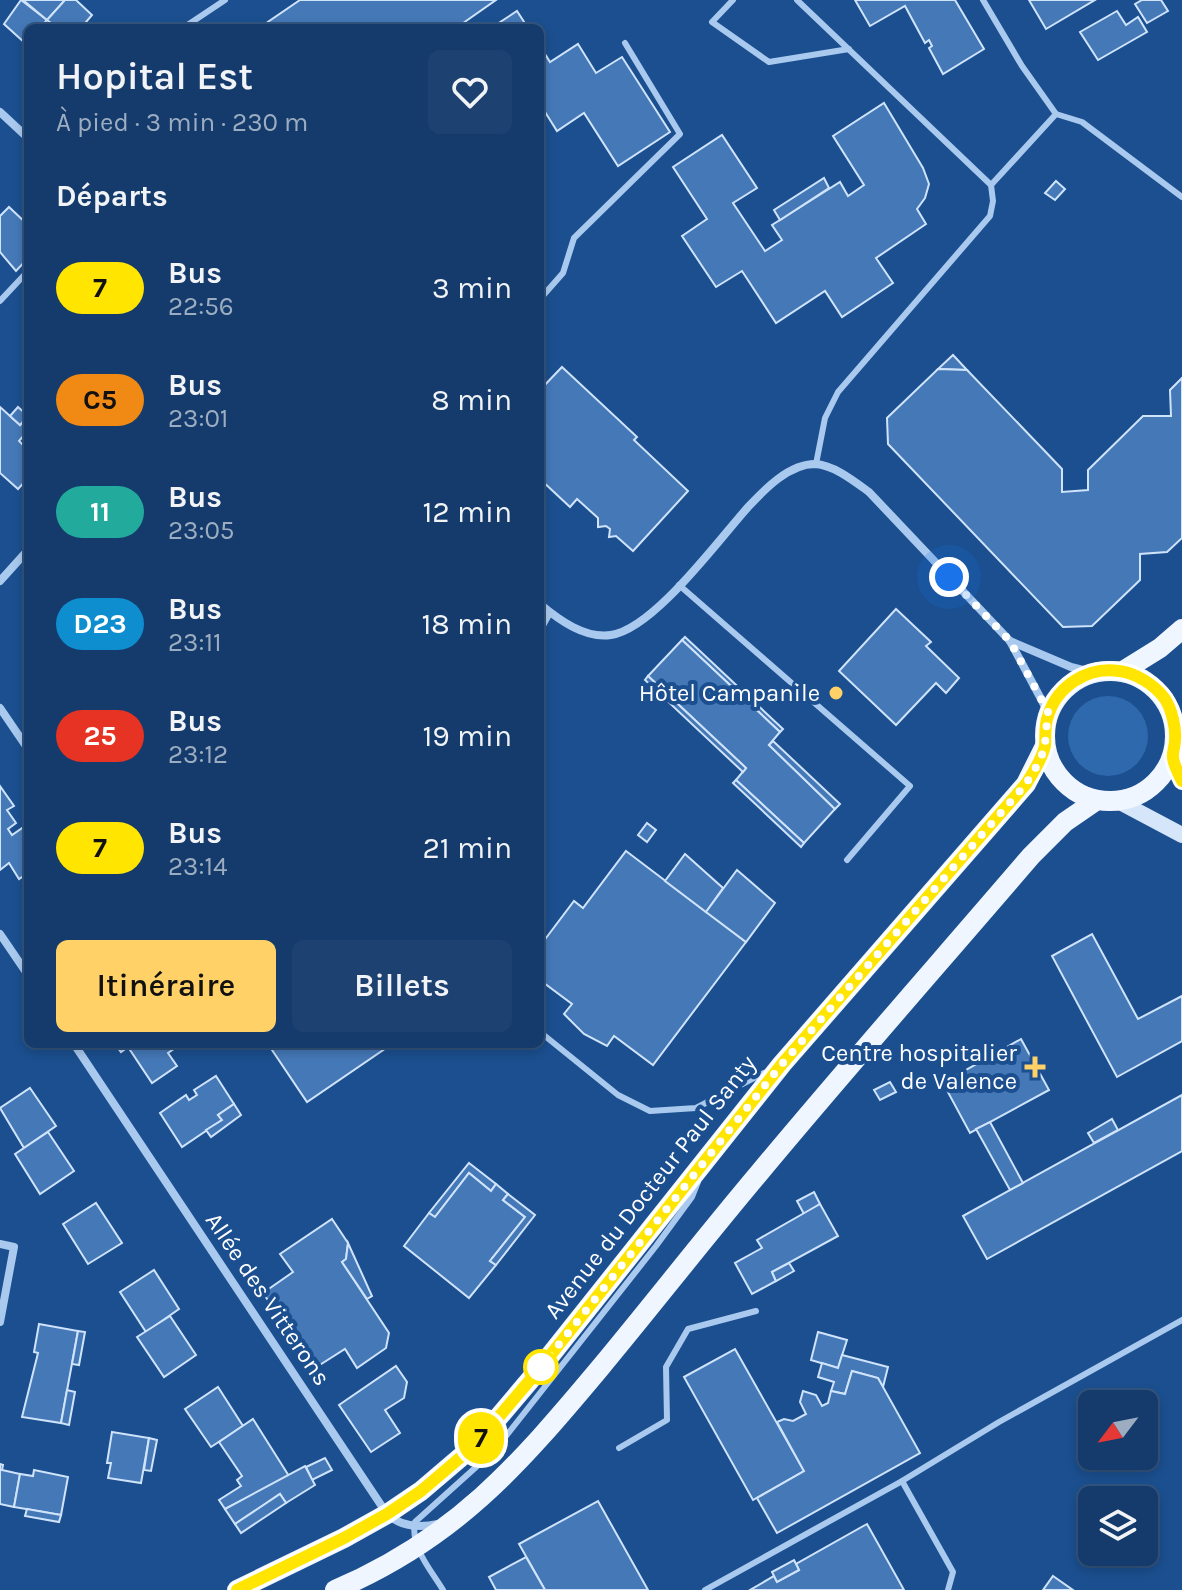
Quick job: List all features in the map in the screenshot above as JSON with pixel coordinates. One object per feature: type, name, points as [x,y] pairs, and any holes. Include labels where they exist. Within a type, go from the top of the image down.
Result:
[{"type":"main road","points":[[1123,671],[1160,648],[1182,629]]},
{"type":"main road","points":[[335,1590],[417,1547],[478,1502],[544,1435],[759,1173],[1031,856],[1065,822],[1108,801],[1141,793],[1160,778],[1172,757],[1178,714],[1165,699],[1146,681],[1123,671],[1091,672],[1073,681],[1058,695],[1048,712],[1044,729],[1051,765],[1063,782],[1079,793],[1108,801],[1182,835]]},
{"type":"main road","name":"Avenue du Docteur Paul Santy","points":[[237,1590],[387,1514],[451,1467],[499,1418],[782,1064],[1026,784],[1045,746]]},
{"type":"main road","points":[[1172,757],[1182,781]]},
{"type":"street","points":[[0,112],[24,132]]},
{"type":"street","points":[[544,608],[575,628],[602,636],[614,635],[641,623],[759,495],[779,477],[800,467],[816,464],[849,477],[869,492],[1010,641],[1048,712]]},
{"type":"street","points":[[0,581],[24,554]]},
{"type":"street","points":[[1010,641],[1091,672]]},
{"type":"street","points":[[0,708],[24,743]]},
{"type":"street","points":[[0,934],[24,969]]},
{"type":"street","name":"Allée des Vitterons","points":[[77,1048],[387,1514]]},
{"type":"street","points":[[0,1244],[14,1247],[0,1322]]},
{"type":"street","points":[[387,1514],[402,1524],[414,1526],[458,1519]]},
{"type":"lane","points":[[189,24],[225,0]]},
{"type":"lane","points":[[733,0],[712,22],[769,62],[849,49]]},
{"type":"lane","points":[[797,0],[991,185],[993,201],[990,216],[838,392],[825,418],[816,464]]},
{"type":"lane","points":[[983,0],[1022,66],[1056,114],[1082,122],[1182,197]]},
{"type":"lane","points":[[544,294],[563,273],[574,238],[680,134],[625,43]]},
{"type":"lane","points":[[991,185],[1056,114]]},
{"type":"lane","points":[[0,301],[24,275]]},
{"type":"lane","points":[[679,585],[910,786],[847,860]]},
{"type":"lane","points":[[544,624],[550,613]]},
{"type":"lane","points":[[544,1035],[618,1095],[650,1111],[696,1108],[782,1064]]},
{"type":"lane","points":[[443,1590],[417,1547],[414,1526],[495,1450],[572,1356],[692,1197],[712,1150]]},
{"type":"lane","points":[[619,1448],[667,1420],[666,1367],[688,1329],[756,1311]]},
{"type":"lane","points":[[705,1590],[1182,1320]]},
{"type":"lane","points":[[902,1481],[953,1572],[948,1590]]},
{"type":"shaded area","points":[[1108,696],[1123,699],[1136,708],[1145,721],[1148,736],[1145,751],[1136,764],[1123,773],[1108,776],[1093,773],[1080,764],[1071,751],[1068,736],[1071,721],[1080,708],[1093,699]]},
{"type":"building","points":[[21,0],[47,20],[44,24],[24,24],[24,42],[4,24]]},
{"type":"building","points":[[23,0],[65,0],[47,20]]},
{"type":"building","points":[[65,0],[76,0],[92,15],[84,24],[52,24],[47,20]]},
{"type":"building","points":[[300,0],[496,0],[462,24],[265,24]]},
{"type":"building","points":[[855,0],[955,0],[984,49],[943,74],[929,48],[932,46],[929,40],[925,43],[905,6],[870,26]]},
{"type":"building","points":[[1029,0],[1095,0],[1046,29]]},
{"type":"building","points":[[1142,0],[1161,0],[1168,11],[1147,23],[1135,4]]},
{"type":"building","points":[[517,11],[525,24],[497,24]]},
{"type":"building","points":[[1117,11],[1126,25],[1138,17],[1147,32],[1098,60],[1080,32]]},
{"type":"building","points":[[578,44],[596,73],[622,57],[670,132],[618,166],[584,113],[557,131],[544,110],[544,52],[550,62]]},
{"type":"building","points":[[884,103],[923,168],[929,184],[925,198],[917,209],[926,224],[876,258],[893,283],[842,317],[825,291],[776,323],[742,271],[716,287],[682,236],[707,219],[673,167],[722,135],[757,188],[733,203],[765,251],[782,240],[772,225],[840,182],[848,196],[864,185],[833,136]]},
{"type":"building","points":[[824,178],[829,188],[780,220],[774,210]]},
{"type":"building","points":[[1056,181],[1065,189],[1055,200],[1045,193]]},
{"type":"building","points":[[9,207],[24,221],[24,262],[16,271],[0,252],[0,216]]},
{"type":"building","points":[[953,355],[967,370],[938,369]]},
{"type":"building","points":[[562,367],[637,437],[634,440],[688,491],[633,551],[616,536],[609,537],[610,529],[606,526],[598,527],[598,518],[577,499],[570,507],[544,483],[544,386]]},
{"type":"building","points":[[938,369],[967,370],[1062,469],[1062,492],[1088,490],[1088,470],[1143,416],[1171,416],[1170,390],[1182,378],[1182,538],[1167,552],[1140,554],[1140,580],[1092,626],[1063,627],[888,444],[887,418]]},
{"type":"building","points":[[0,407],[20,425],[24,420],[24,435],[19,441],[24,446],[24,482],[18,489],[0,473]]},
{"type":"building","points":[[18,407],[24,412],[24,420],[20,425],[10,416]]},
{"type":"building","points":[[896,609],[931,642],[926,646],[959,678],[946,693],[936,683],[896,725],[839,671]]},
{"type":"building","points":[[685,637],[783,729],[780,732],[682,640]]},
{"type":"building","name":"Hôtel Campanile","points":[[682,640],[780,732],[769,745],[835,809],[804,843],[736,780],[746,768],[648,676]]},
{"type":"building","points":[[648,676],[746,768],[743,772],[645,680]]},
{"type":"building","points":[[773,741],[840,804],[835,809],[769,745]]},
{"type":"building","points":[[736,780],[804,843],[801,847],[733,783]]},
{"type":"building","points":[[0,786],[14,806],[7,810],[16,823],[8,829],[12,835],[24,827],[24,876],[19,879],[9,863],[0,870]]},
{"type":"building","points":[[647,823],[656,830],[647,842],[638,835]]},
{"type":"building","points":[[626,851],[746,942],[653,1065],[614,1036],[607,1046],[584,1034],[564,1014],[572,1004],[544,983],[544,941],[574,901],[583,908]]},
{"type":"building","points":[[685,854],[723,888],[706,912],[665,881]]},
{"type":"building","points":[[737,870],[775,903],[746,942],[706,912]]},
{"type":"building","points":[[1092,934],[1138,1019],[1182,996],[1182,1041],[1117,1077],[1052,956]]},
{"type":"building","points":[[1021,1039],[1049,1090],[970,1133],[943,1083]]},
{"type":"building","points":[[129,1048],[175,1048],[168,1053],[177,1066],[152,1083]]},
{"type":"building","points":[[271,1048],[386,1048],[307,1102]]},
{"type":"building","points":[[216,1076],[234,1104],[218,1115],[222,1120],[182,1147],[160,1113],[186,1095],[189,1100],[197,1095],[194,1090]]},
{"type":"building","points":[[890,1082],[896,1092],[880,1100],[874,1090]]},
{"type":"building","points":[[30,1088],[56,1126],[24,1148],[0,1108]]},
{"type":"building","points":[[1182,1095],[1182,1151],[987,1259],[963,1216]]},
{"type":"building","points":[[234,1104],[241,1115],[211,1137],[206,1130],[222,1120],[218,1115]]},
{"type":"building","points":[[1112,1119],[1118,1130],[1094,1143],[1088,1133]]},
{"type":"building","points":[[990,1122],[1023,1183],[1010,1190],[976,1129]]},
{"type":"building","points":[[48,1132],[74,1171],[40,1194],[15,1154]]},
{"type":"building","points":[[469,1163],[496,1184],[491,1191],[469,1173],[435,1217],[429,1213]]},
{"type":"building","points":[[469,1173],[491,1191],[496,1184],[508,1194],[503,1200],[525,1217],[490,1261],[496,1265],[469,1298],[404,1246],[429,1213],[435,1217]]},
{"type":"building","points":[[814,1192],[820,1204],[804,1214],[797,1201]]},
{"type":"building","points":[[508,1194],[535,1215],[496,1265],[490,1261],[525,1217],[503,1200]]},
{"type":"building","points":[[96,1203],[122,1243],[88,1264],[63,1224]]},
{"type":"building","points":[[820,1204],[838,1236],[772,1272],[776,1281],[752,1294],[735,1263],[762,1248],[757,1240]]},
{"type":"building","points":[[332,1219],[348,1243],[346,1259],[342,1262],[389,1333],[386,1348],[357,1368],[345,1349],[315,1368],[263,1293],[293,1272],[280,1254]]},
{"type":"building","points":[[348,1243],[372,1296],[367,1299],[342,1262],[346,1259]]},
{"type":"building","points":[[789,1263],[794,1271],[776,1281],[772,1272]]},
{"type":"building","points":[[154,1270],[179,1309],[146,1332],[120,1292]]},
{"type":"building","points":[[170,1316],[196,1355],[164,1377],[137,1337]]},
{"type":"building","points":[[39,1324],[78,1331],[61,1423],[22,1417],[38,1353],[34,1352]]},
{"type":"building","points":[[78,1331],[85,1332],[79,1365],[72,1364]]},
{"type":"building","points":[[818,1332],[847,1340],[838,1368],[811,1360]]},
{"type":"building","points":[[735,1349],[804,1471],[753,1500],[684,1377]]},
{"type":"building","points":[[842,1355],[888,1367],[883,1387],[878,1378],[852,1371],[845,1394],[831,1391],[834,1382],[818,1377],[822,1363],[838,1368]]},
{"type":"building","points":[[396,1366],[407,1382],[404,1398],[385,1410],[400,1433],[371,1452],[339,1405]]},
{"type":"building","points":[[852,1371],[878,1378],[920,1453],[777,1533],[757,1498],[804,1471],[777,1422],[784,1419],[793,1421],[806,1414],[800,1402],[803,1391],[816,1395],[822,1406],[828,1403],[831,1391],[845,1394]]},
{"type":"building","points":[[218,1387],[243,1426],[211,1447],[185,1409]]},
{"type":"building","points":[[67,1390],[75,1392],[69,1425],[61,1423]]},
{"type":"building","points":[[253,1419],[289,1476],[225,1509],[219,1500],[241,1486],[237,1480],[242,1476],[219,1442]]},
{"type":"building","points":[[112,1432],[149,1438],[141,1483],[108,1478]]},
{"type":"building","points":[[149,1438],[157,1440],[151,1471],[144,1470]]},
{"type":"building","points":[[325,1458],[332,1470],[312,1480],[306,1467]]},
{"type":"building","points":[[0,1464],[3,1465],[2,1470],[20,1474],[14,1507],[0,1504]]},
{"type":"building","points":[[305,1466],[315,1485],[286,1503],[280,1494],[235,1524],[225,1509]]},
{"type":"building","points":[[34,1470],[68,1477],[61,1515],[14,1507],[20,1474],[33,1476]]},
{"type":"building","points":[[280,1494],[286,1503],[241,1533],[235,1524]]},
{"type":"building","points":[[598,1501],[648,1590],[545,1590],[519,1544]]},
{"type":"building","points":[[27,1509],[61,1515],[59,1522],[25,1516]]},
{"type":"building","points":[[867,1524],[904,1590],[750,1590],[774,1576],[777,1582],[799,1570],[796,1564]]},
{"type":"building","points":[[526,1557],[545,1590],[496,1590],[489,1577]]},
{"type":"building","points":[[794,1560],[799,1570],[777,1582],[772,1572]]},
{"type":"building","points":[[1053,1576],[1073,1590],[1043,1590]]},
{"type":"bus line","name":"7","points":[[237,1590],[387,1514],[421,1491],[475,1445],[541,1367],[782,1064],[1026,784],[1045,746],[1044,729],[1048,712],[1058,695],[1073,681],[1091,672],[1107,670],[1123,671],[1146,681],[1165,699],[1174,723],[1176,740],[1172,757],[1182,781]]},
{"type":"place","name":"Hôtel Campanile","points":[[836,693]]},
{"type":"place","name":"Centre hospitalier de Valence","points":[[1035,1067]]},
{"type":"route","points":[[541,1367],[782,1064],[1026,784],[1036,768],[1045,746],[1044,729],[1048,712],[1010,641],[949,577]]}]
